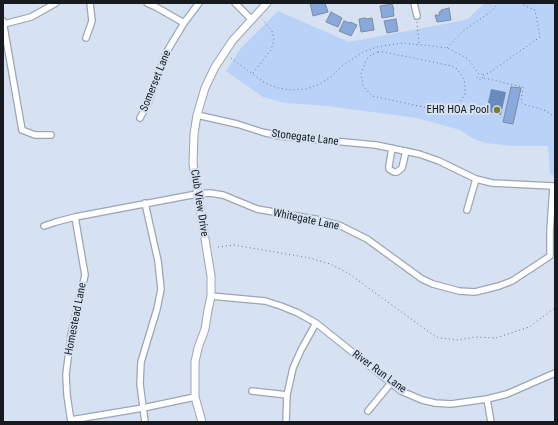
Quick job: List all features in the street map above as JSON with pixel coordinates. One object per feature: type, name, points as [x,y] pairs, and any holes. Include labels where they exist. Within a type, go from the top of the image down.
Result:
[{"type":"street","points":[[51,136],[35,135],[22,130],[3,23],[31,17],[56,3]]},
{"type":"street","points":[[86,38],[92,21],[90,3]]},
{"type":"street","points":[[147,3],[184,23]]},
{"type":"street","name":"Somerset Lane","points":[[140,118],[149,101],[166,53],[184,23],[199,3]]},
{"type":"street","points":[[235,3],[251,19]]},
{"type":"street","name":"Club View Drive","points":[[202,422],[195,397],[195,362],[198,348],[205,330],[210,296],[211,276],[197,194],[193,153],[194,134],[197,115],[205,88],[215,67],[233,40],[267,3]]},
{"type":"street","points":[[414,3],[417,16]]},
{"type":"street","name":"Stonegate Lane","points":[[197,115],[237,124],[279,136],[376,145],[406,151],[439,161],[476,179],[492,183],[553,186]]},
{"type":"street","points":[[392,148],[389,169],[394,172],[398,172],[402,168],[406,151]]},
{"type":"street","points":[[467,210],[476,179]]},
{"type":"street","name":"Whitegate Lane","points":[[44,226],[75,217],[145,203],[197,194],[218,193],[257,209],[320,220],[339,225],[367,239],[422,279],[433,284],[459,291],[475,292],[487,290],[512,281],[550,256],[553,186]]},
{"type":"street","points":[[145,203],[158,260],[161,289],[157,309],[141,362],[140,384],[145,422]]},
{"type":"street","name":"Homestead Lane","points":[[71,421],[66,374],[71,335],[85,275],[75,217]]},
{"type":"street","name":"River Run Lane","points":[[210,296],[266,301],[282,306],[316,323],[401,391],[422,400],[435,403],[451,404],[487,399],[508,394],[555,373]]},
{"type":"street","points":[[286,422],[287,395],[293,368],[316,323]]},
{"type":"street","points":[[368,411],[391,382]]},
{"type":"street","points":[[252,391],[287,395]]},
{"type":"street","points":[[71,421],[195,397]]},
{"type":"street","points":[[487,399],[491,422]]},
{"type":"path","points":[[446,48],[463,31],[489,13],[499,3]]},
{"type":"path","points":[[231,58],[265,83],[278,88],[291,90],[306,89],[320,84],[352,59],[377,47],[402,44],[419,44],[446,48],[457,52],[468,59],[479,74],[483,75],[540,37],[535,10],[523,6],[521,3]]},
{"type":"path","points":[[253,74],[271,50],[274,40],[272,31],[257,13]]},
{"type":"path","points":[[418,29],[419,44]]},
{"type":"path","points":[[377,47],[378,52]]},
{"type":"path","points":[[378,52],[384,52],[456,68],[464,78],[465,94],[462,100],[453,108],[442,111],[372,96],[363,86],[361,73],[366,60],[371,55],[378,52]]},
{"type":"path","points":[[479,74],[477,76],[478,79],[481,80],[483,78],[523,87],[520,102],[544,110],[555,117]]},
{"type":"path","points":[[218,247],[234,245],[310,258],[330,264],[348,273],[436,337],[440,338],[457,340],[475,337],[496,338],[529,327],[555,308]]},
{"type":"shaded area","points":[[484,3],[555,3],[555,176],[550,174],[548,146],[513,146],[485,143],[472,138],[460,130],[417,118],[327,106],[285,103],[263,97],[226,71],[241,48],[278,11],[349,42],[460,21],[469,18]]},
{"type":"shaded area","points":[[491,89],[506,92],[501,115],[486,111]]},
{"type":"building","points":[[310,3],[325,3],[328,12],[313,16]]},
{"type":"building","points":[[392,4],[394,16],[382,18],[380,6]]},
{"type":"building","points":[[449,8],[451,20],[437,22],[435,15],[440,15],[439,12],[441,12],[441,10]]},
{"type":"building","points":[[331,12],[342,18],[338,27],[326,22]]},
{"type":"building","points":[[372,18],[374,30],[361,32],[359,19]]},
{"type":"building","points":[[396,19],[398,31],[387,33],[384,21]]},
{"type":"building","points":[[344,21],[357,25],[351,36],[339,31]]},
{"type":"building","points":[[511,87],[521,88],[513,124],[503,122]]},
{"type":"place","name":"EHR HOA Pool","points":[[497,110]]}]
